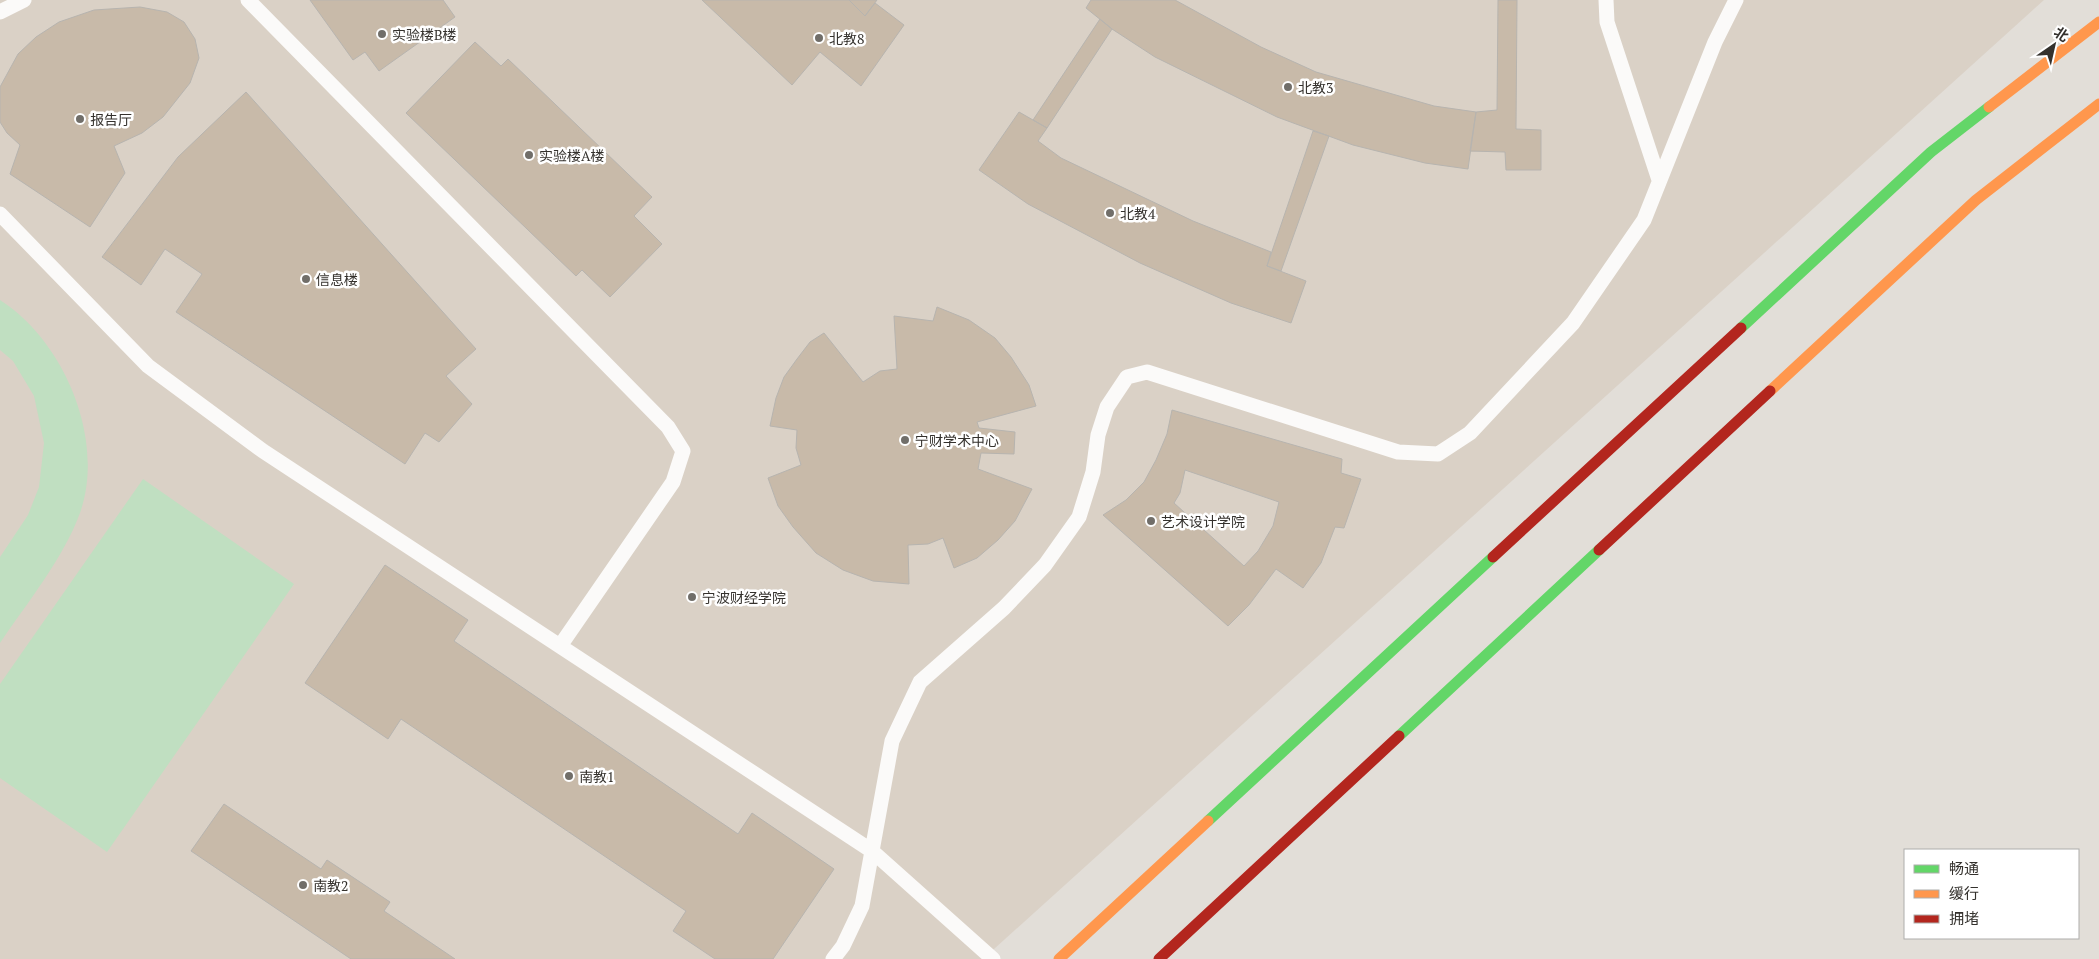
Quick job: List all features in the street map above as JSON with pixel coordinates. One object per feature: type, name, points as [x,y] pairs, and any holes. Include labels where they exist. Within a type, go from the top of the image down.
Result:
[{"type":"main road","points":[[1059,959],[1931,152],[2099,22]]},
{"type":"main road","points":[[1159,959],[1976,200],[2099,104]]},
{"type":"lane","points":[[0,12],[24,0]]},
{"type":"lane","points":[[248,0],[668,427],[683,451],[673,482],[560,646]]},
{"type":"lane","points":[[1606,0],[1607,22],[1660,180]]},
{"type":"lane","points":[[833,959],[843,946],[862,906],[892,741],[920,682],[1011,601],[1045,565],[1079,516],[1093,472],[1098,435],[1107,407],[1127,377],[1147,372],[1398,452],[1438,454],[1470,433],[1572,323],[1644,220],[1714,42],[1736,0]]},
{"type":"lane","points":[[0,214],[148,366],[263,451],[872,851],[993,959]]},
{"type":"shaded area","name":"宁波财经学院","points":[[0,0],[2044,0],[983,959],[0,959]]},
{"type":"green space","points":[[0,300],[23,318],[43,340],[60,366],[74,394],[83,424],[87,454],[87,484],[80,513],[64,547],[44,580],[0,643],[0,557],[28,515],[39,487],[44,443],[34,396],[13,361],[0,350]]},
{"type":"green space","points":[[143,479],[294,584],[107,852],[0,778],[0,684]]},
{"type":"building","name":"实验楼B楼","points":[[310,0],[443,0],[455,17],[379,71],[365,52],[353,60]]},
{"type":"building","name":"北教8","points":[[702,0],[849,0],[865,16],[875,3],[904,25],[861,86],[820,52],[792,85]]},
{"type":"building","points":[[849,0],[877,0],[865,16]]},
{"type":"building","name":"北教3","points":[[1091,0],[1175,0],[1261,47],[1316,72],[1434,106],[1476,112],[1468,169],[1425,163],[1353,145],[1277,117],[1155,57],[1112,29],[1086,8]]},
{"type":"building","points":[[1498,0],[1517,0],[1516,129],[1541,130],[1541,170],[1506,170],[1505,152],[1470,151],[1476,112],[1497,110]]},
{"type":"building","name":"报告厅","points":[[140,7],[167,12],[184,22],[195,39],[199,58],[190,83],[163,117],[142,133],[114,146],[125,173],[90,227],[10,174],[20,145],[7,133],[0,122],[0,87],[18,54],[36,37],[59,22],[94,10]]},
{"type":"building","points":[[1100,19],[1112,29],[1047,128],[1033,120]]},
{"type":"building","name":"实验楼A楼","points":[[475,42],[501,66],[508,59],[652,197],[634,216],[662,244],[610,297],[582,270],[576,276],[406,113]]},
{"type":"building","name":"信息楼","points":[[246,92],[476,349],[446,376],[472,404],[439,442],[425,433],[405,464],[176,312],[202,274],[165,249],[141,285],[102,257],[178,157]]},
{"type":"building","name":"北教4","points":[[1019,112],[1047,128],[1038,141],[1061,158],[1193,221],[1271,252],[1267,266],[1306,281],[1291,323],[1231,303],[1140,263],[1028,204],[979,170]]},
{"type":"building","points":[[1313,131],[1329,136],[1281,271],[1267,266]]},
{"type":"building","name":"宁财学术中心","points":[[937,307],[969,320],[995,338],[1011,357],[1029,385],[1036,406],[977,422],[979,428],[1015,432],[1014,454],[981,453],[978,469],[1032,489],[1015,521],[998,540],[977,558],[954,568],[943,538],[928,544],[908,545],[909,584],[873,581],[843,570],[816,553],[793,527],[778,506],[768,478],[801,465],[796,448],[797,430],[770,426],[776,398],[784,377],[797,359],[810,342],[824,333],[863,382],[880,371],[897,369],[894,316],[933,321]]},
{"type":"building","name":"艺术设计学院","points":[[1172,410],[1342,459],[1341,473],[1361,479],[1344,528],[1335,527],[1321,563],[1303,588],[1276,569],[1249,605],[1228,626],[1103,515],[1126,500],[1144,482],[1167,434]],"holes":[[[1185,470],[1279,502],[1273,526],[1258,551],[1244,566],[1174,503],[1180,493]]]},
{"type":"building","name":"南教1","points":[[385,565],[468,620],[454,641],[738,834],[752,813],[834,869],[773,959],[715,959],[673,931],[686,911],[401,719],[388,739],[305,683]]},
{"type":"building","name":"南教2","points":[[224,804],[321,869],[327,860],[390,902],[384,911],[455,959],[351,959],[191,851]]},
{"type":"traffic: fast","points":[[1741,328],[1931,152],[1989,107]]},
{"type":"traffic: fast","points":[[1399,736],[1599,550]]},
{"type":"traffic: fast","points":[[1208,821],[1493,557]]},
{"type":"traffic: slow","points":[[1989,107],[2099,22]]},
{"type":"traffic: slow","points":[[1770,391],[1976,200],[2099,104]]},
{"type":"traffic: slow","points":[[1059,959],[1208,821]]},
{"type":"traffic: jam","points":[[1493,557],[1741,328]]},
{"type":"traffic: jam","points":[[1599,550],[1770,391]]},
{"type":"traffic: jam","points":[[1159,959],[1399,736]]},
{"type":"place","name":"实验楼B楼","points":[[382,34]]},
{"type":"place","name":"北教8","points":[[819,38]]},
{"type":"place","name":"北教3","points":[[1288,87]]},
{"type":"place","name":"报告厅","points":[[80,119]]},
{"type":"place","name":"实验楼A楼","points":[[529,155]]},
{"type":"place","name":"北教4","points":[[1110,213]]},
{"type":"place","name":"信息楼","points":[[306,279]]},
{"type":"place","name":"宁财学术中心","points":[[905,440]]},
{"type":"place","name":"艺术设计学院","points":[[1151,521]]},
{"type":"place","name":"宁波财经学院","points":[[692,597]]},
{"type":"place","name":"南教1","points":[[569,776]]},
{"type":"place","name":"南教2","points":[[303,885]]}]
